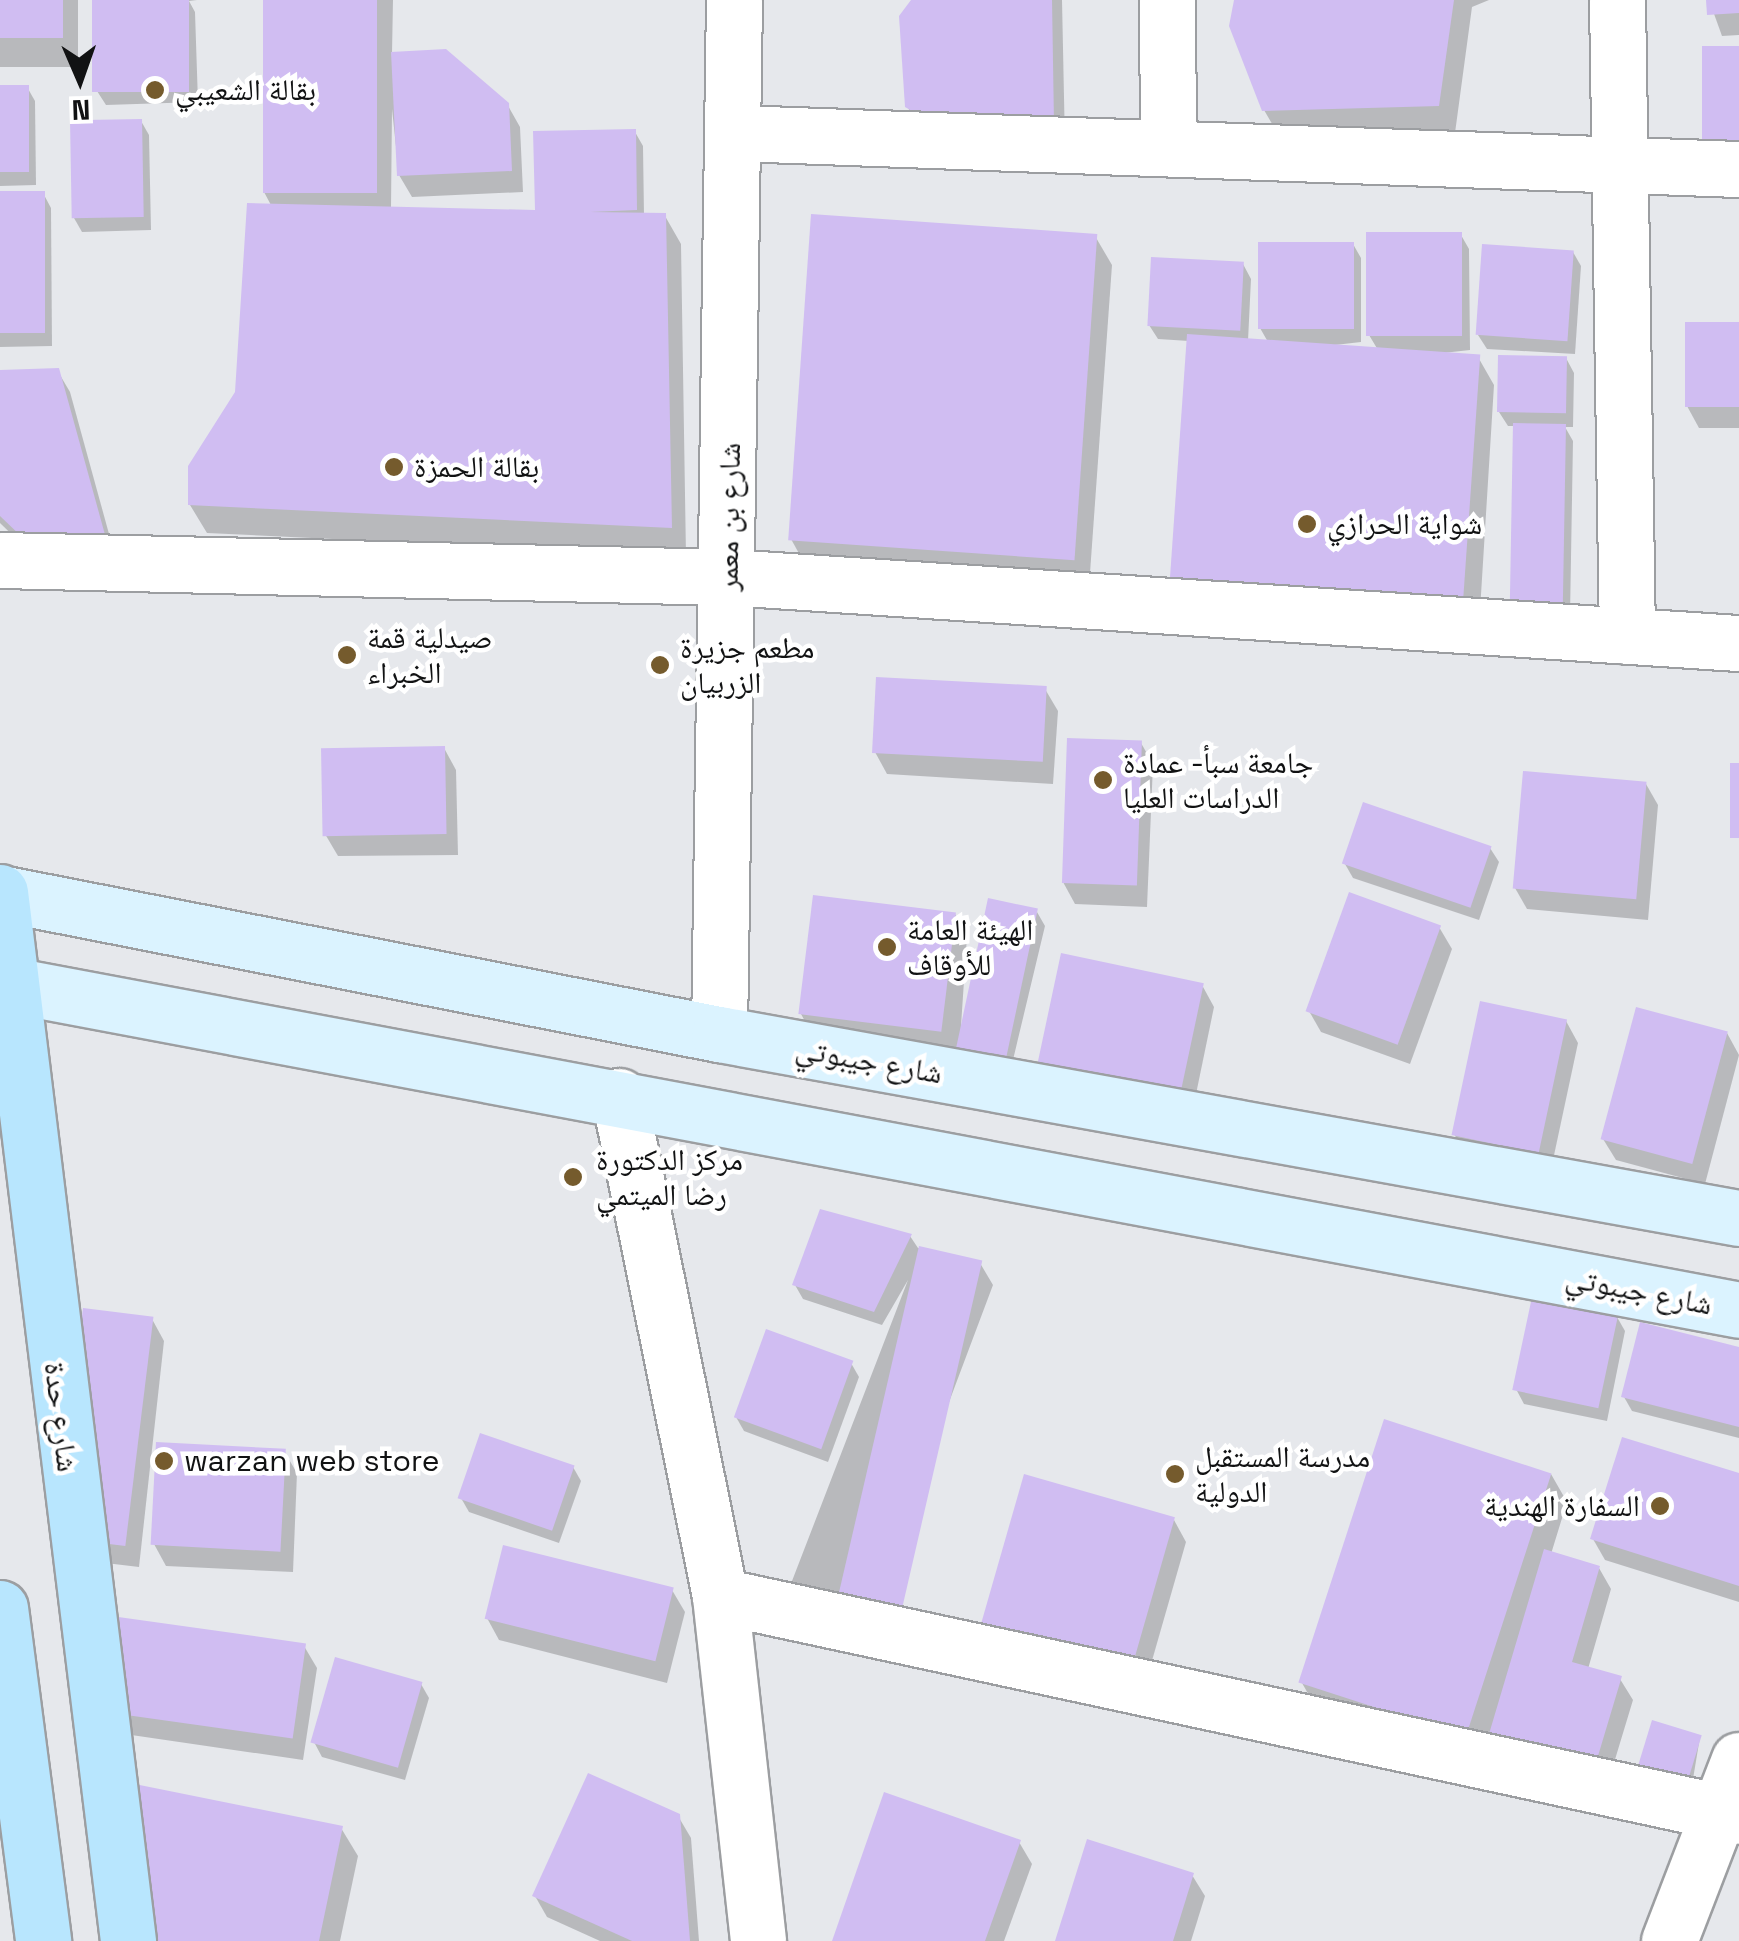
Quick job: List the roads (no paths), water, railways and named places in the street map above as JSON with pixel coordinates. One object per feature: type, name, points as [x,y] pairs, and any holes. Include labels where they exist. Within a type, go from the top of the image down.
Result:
[{"type":"main road","name":"شارع حدة","points":[[0,893],[3,985],[128,1941]]},
{"type":"main road","points":[[0,1608],[43,1941]]},
{"type":"street","name":"شارع بن معمر","points":[[719,1034],[737,132],[734,0]]},
{"type":"street","points":[[1167,0],[1168,148]]},
{"type":"street","points":[[1616,0],[1622,161],[1627,636]]},
{"type":"street","points":[[737,132],[1622,161],[1739,169]]},
{"type":"street","points":[[0,560],[728,577],[1739,643]]},
{"type":"street","name":"شارع جيبوتي","points":[[0,893],[719,1034],[1739,1218]]},
{"type":"street","name":"شارع جيبوتي","points":[[3,985],[619,1096],[1739,1310]]},
{"type":"street","points":[[619,1096],[720,1596],[758,1941]]},
{"type":"street","points":[[720,1596],[1729,1815]]},
{"type":"street","points":[[1669,1941],[1729,1815],[1739,1760]]},
{"type":"place","name":"بقالة الشعيبي","points":[[155,90]]},
{"type":"place","name":"بقالة الحمزة","points":[[394,467]]},
{"type":"place","name":"شواية الحرازي","points":[[1307,524]]},
{"type":"place","name":"صيدلية قمة الخبراء","points":[[347,655]]},
{"type":"place","name":"مطعم جزيرة الزربيان","points":[[660,665]]},
{"type":"place","name":"جامعة سبأ- عمادة الدراسات العليا","points":[[1103,780]]},
{"type":"place","name":"الهيئة العامة للأوقاف","points":[[887,947]]},
{"type":"place","name":"مركز الدكتورة رضا الميتمي","points":[[573,1177]]},
{"type":"place","name":"warzan web store","points":[[164,1461]]},
{"type":"place","name":"مدرسة المستقبل الدولية","points":[[1175,1474]]},
{"type":"place","name":"السفارة الهندية","points":[[1660,1506]]}]
